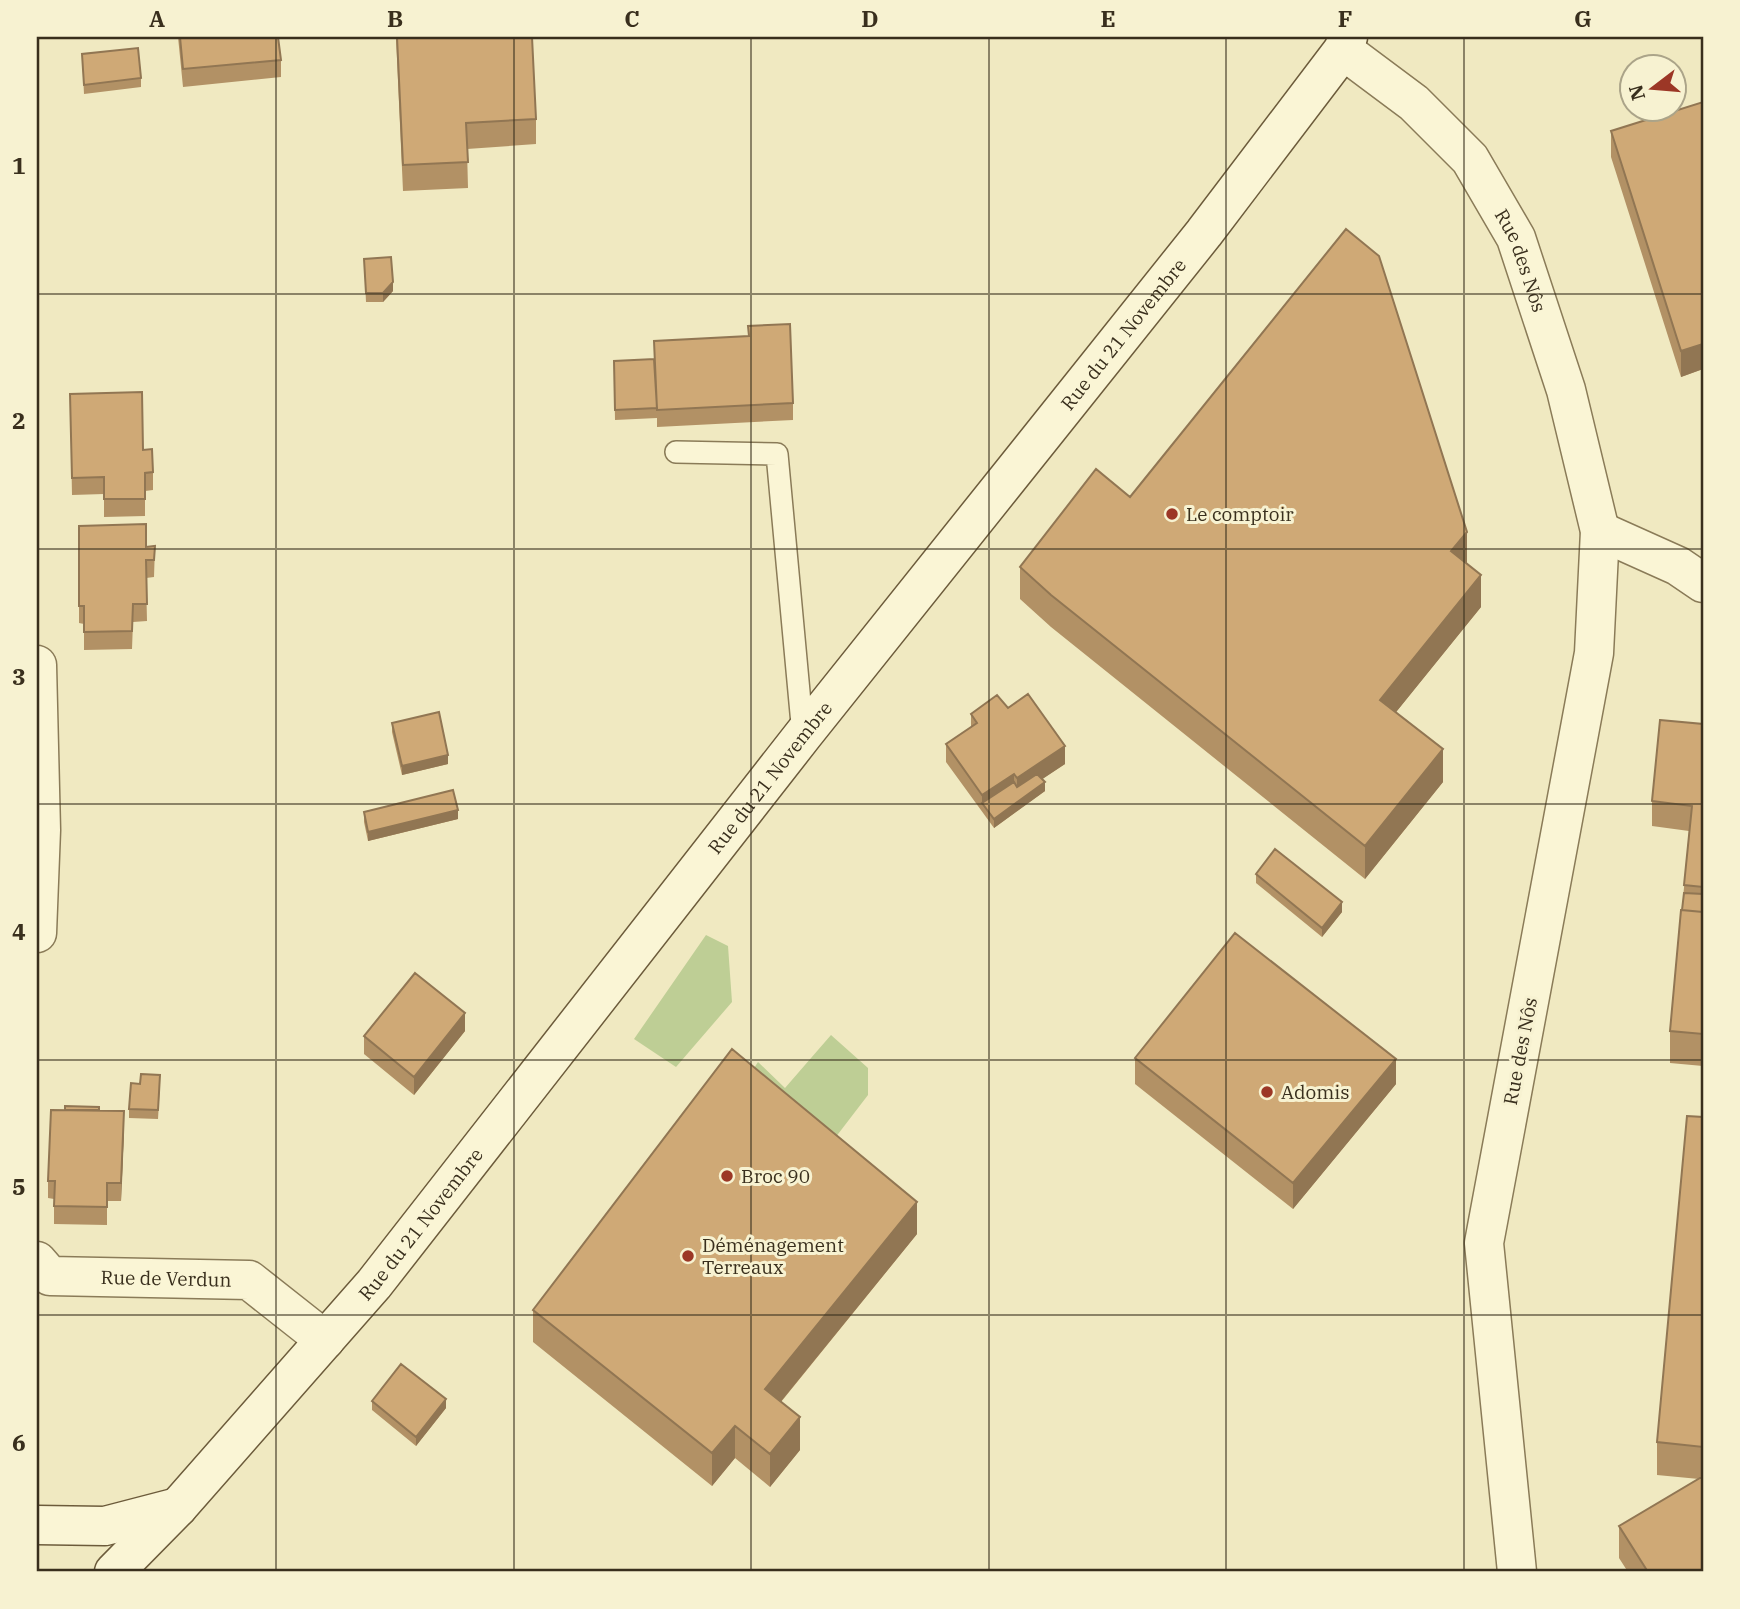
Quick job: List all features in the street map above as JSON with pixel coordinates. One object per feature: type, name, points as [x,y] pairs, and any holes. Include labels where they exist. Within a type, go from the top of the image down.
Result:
[{"type":"street","name":"Rue des Nôs","points":[[1346,43],[1414,103],[1470,159],[1516,237],[1566,390],[1600,531],[1594,653],[1484,1243],[1517,1572]]},
{"type":"street","name":"Rue du 21 Novembre","points":[[114,1572],[178,1507],[374,1284],[803,735],[1204,233],[1346,43]]},
{"type":"street","points":[[1600,531],[1678,566],[1703,583]]},
{"type":"street","points":[[37,665],[41,830],[37,933]]},
{"type":"street","name":"Rue de Verdun","points":[[37,1261],[50,1276],[248,1280],[325,1340]]},
{"type":"street","points":[[37,1525],[105,1525],[178,1507]]},
{"type":"lane","points":[[677,452],[777,454],[803,735]]},
{"type":"green space","points":[[706,935],[728,946],[732,1002],[676,1067],[634,1039]]},
{"type":"green space","points":[[831,1035],[868,1068],[868,1095],[822,1155],[741,1088],[758,1062],[785,1088]]},
{"type":"building","points":[[180,37],[278,37],[281,60],[183,69]]},
{"type":"building","points":[[397,37],[532,37],[536,119],[466,123],[468,162],[403,165]]},
{"type":"building","points":[[138,48],[141,78],[84,85],[82,54]]},
{"type":"building","points":[[1703,102],[1703,344],[1681,351],[1611,131],[1640,122],[1688,122],[1688,107]]},
{"type":"building","points":[[1346,229],[1379,256],[1467,532],[1451,551],[1481,575],[1380,700],[1443,749],[1365,846],[1051,595],[1020,567],[1096,469],[1130,497]]},
{"type":"building","points":[[391,257],[393,282],[383,293],[366,293],[364,259]]},
{"type":"building","points":[[790,324],[793,403],[657,410],[654,341],[749,336],[748,326]]},
{"type":"building","points":[[654,359],[657,408],[615,410],[614,361]]},
{"type":"building","points":[[142,392],[143,450],[152,449],[153,472],[145,473],[145,499],[104,499],[104,477],[72,478],[70,394]]},
{"type":"building","points":[[146,524],[146,547],[155,546],[154,560],[146,560],[147,604],[133,604],[132,631],[84,632],[84,606],[79,606],[79,526]]},
{"type":"building","points":[[1028,694],[1065,746],[1017,778],[1014,774],[982,795],[946,744],[977,723],[971,714],[997,695],[1008,708]]},
{"type":"building","points":[[439,712],[448,755],[402,766],[392,723]]},
{"type":"building","points":[[1660,720],[1703,724],[1703,887],[1684,885],[1692,806],[1652,801]]},
{"type":"building","points":[[1037,774],[1045,782],[994,819],[982,803],[1014,782],[1017,787]]},
{"type":"building","points":[[453,790],[458,810],[368,832],[364,812]]},
{"type":"building","points":[[1275,849],[1342,902],[1322,928],[1256,874]]},
{"type":"building","points":[[1684,893],[1703,894],[1703,912],[1682,910]]},
{"type":"building","points":[[1681,910],[1703,912],[1703,1034],[1670,1031]]},
{"type":"building","points":[[1235,933],[1396,1059],[1293,1183],[1135,1058]]},
{"type":"building","points":[[415,973],[465,1013],[414,1077],[364,1036]]},
{"type":"building","points":[[732,1049],[917,1202],[765,1389],[800,1417],[770,1454],[735,1426],[712,1453],[533,1310]]},
{"type":"building","points":[[141,1074],[160,1075],[158,1110],[129,1109],[131,1083],[140,1084]]},
{"type":"building","points":[[65,1106],[99,1107],[99,1110],[65,1110]]},
{"type":"building","points":[[51,1110],[124,1111],[121,1183],[107,1183],[107,1207],[54,1206],[55,1181],[48,1181]]},
{"type":"building","points":[[1687,1116],[1703,1117],[1703,1447],[1657,1442]]},
{"type":"building","points":[[401,1364],[446,1399],[416,1437],[372,1401]]},
{"type":"building","points":[[1703,1478],[1703,1572],[1648,1572],[1619,1526]]},
{"type":"place","name":"Le comptoir","points":[[1172,514]]},
{"type":"place","name":"Adomis","points":[[1267,1092]]},
{"type":"place","name":"Broc 90","points":[[727,1176]]},
{"type":"place","name":"Déménagement Terreaux","points":[[688,1256]]}]
